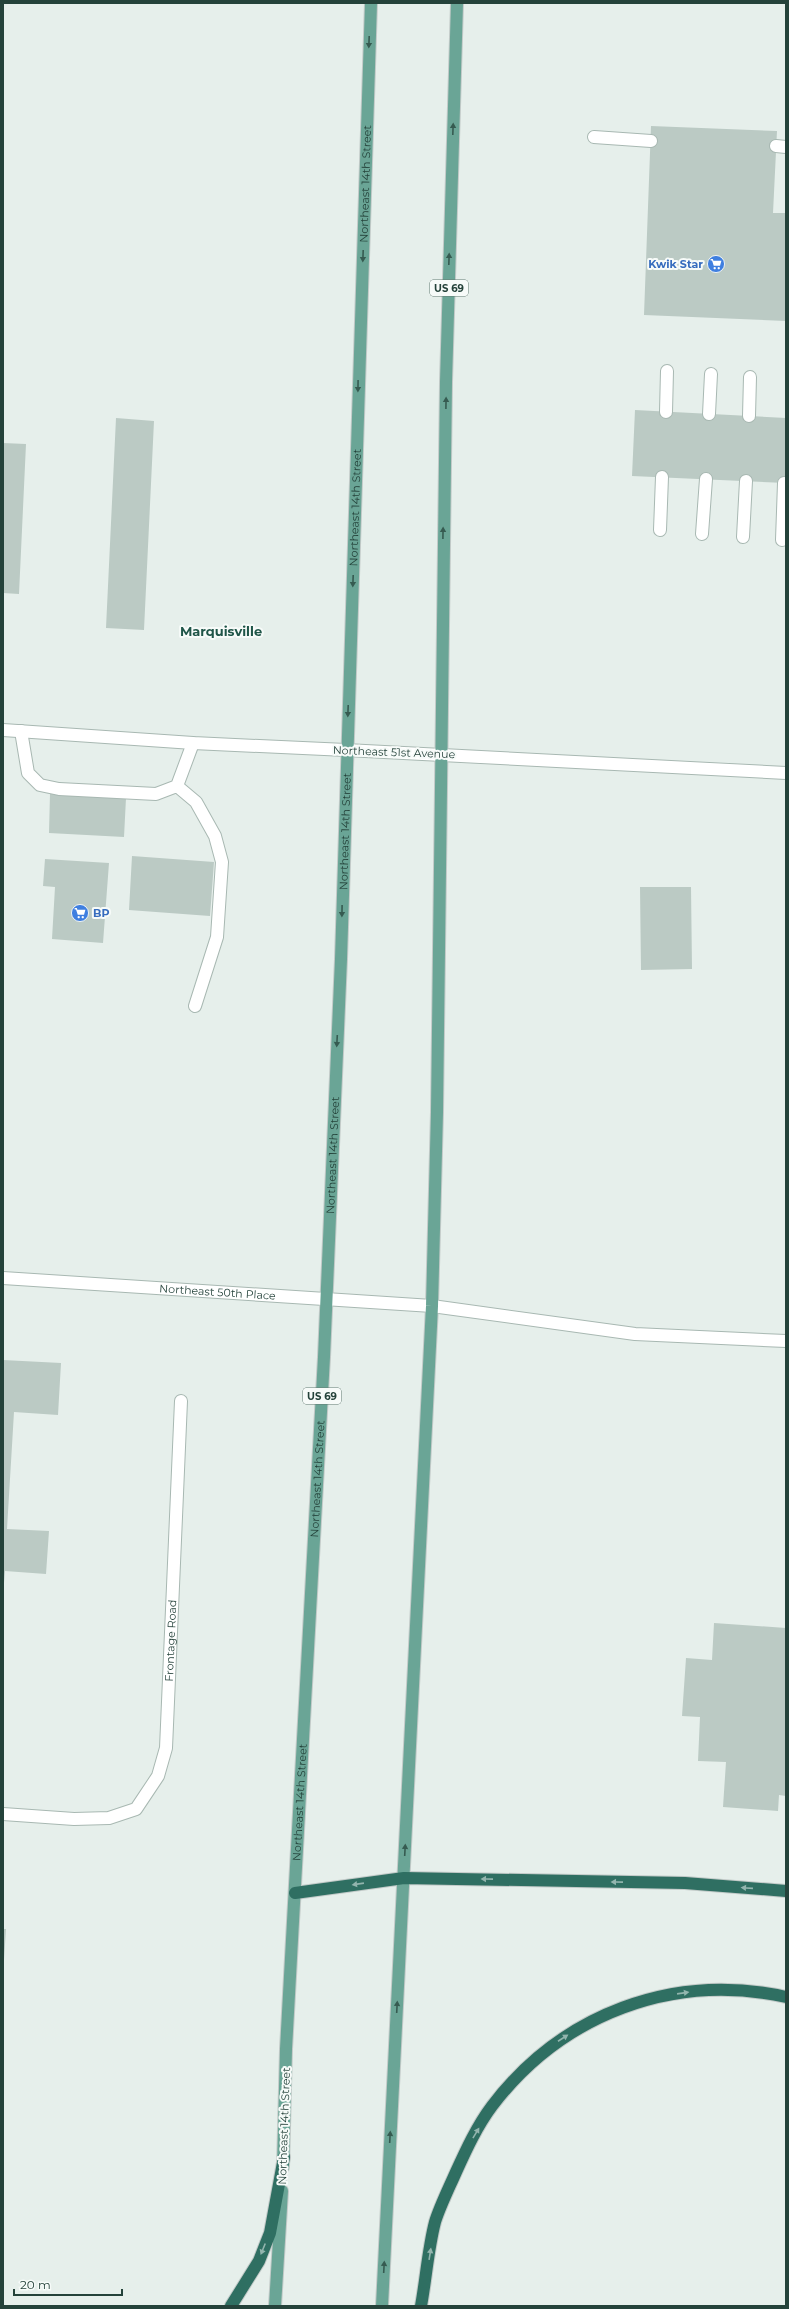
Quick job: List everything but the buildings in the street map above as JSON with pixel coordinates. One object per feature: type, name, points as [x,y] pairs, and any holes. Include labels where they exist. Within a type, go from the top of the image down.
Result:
[{"type":"highway","points":[[295,1893],[404,1878],[686,1883],[786,1891]]},
{"type":"highway","points":[[421,2306],[435,2222],[453,2178],[466,2149],[491,2107],[524,2069],[561,2039],[606,2013],[656,1997],[709,1989],[758,1991],[786,1997]]},
{"type":"highway","points":[[230,2306],[259,2261],[270,2233],[284,2157]]},
{"type":"main road","name":"Northeast 14th Street","points":[[275,2306],[284,2157],[286,2049],[326,1299],[341,959],[346,750],[371,3]]},
{"type":"main road","name":"US 69","points":[[382,2306],[432,1306],[437,1112],[446,382],[457,3]]},
{"type":"street","points":[[594,137],[651,141]]},
{"type":"street","points":[[666,412],[667,371]]},
{"type":"street","points":[[709,414],[711,374]]},
{"type":"street","points":[[749,416],[750,377]]},
{"type":"street","points":[[660,530],[662,477]]},
{"type":"street","points":[[702,534],[706,479]]},
{"type":"street","points":[[742,537],[746,481]]},
{"type":"street","points":[[782,540],[784,483]]},
{"type":"street","name":"Northeast 51st Avenue","points":[[3,730],[194,743],[442,754],[786,773]]},
{"type":"street","points":[[21,731],[28,773],[40,785],[59,789],[156,794],[177,786],[194,743]]},
{"type":"street","points":[[177,786],[196,802],[215,836],[222,862],[217,937],[195,1006]]},
{"type":"street","name":"Northeast 50th Place","points":[[3,1278],[432,1306],[635,1334],[786,1341]]},
{"type":"street","name":"Frontage Road","points":[[3,1814],[74,1819],[109,1818],[136,1809],[158,1776],[164,1755],[181,1401]]},
{"type":"place","name":"Kwik Star","points":[[716,264]]},
{"type":"place","name":"BP","points":[[80,913]]},
{"type":"district","name":"Marquisville","points":[[221,631]]}]
